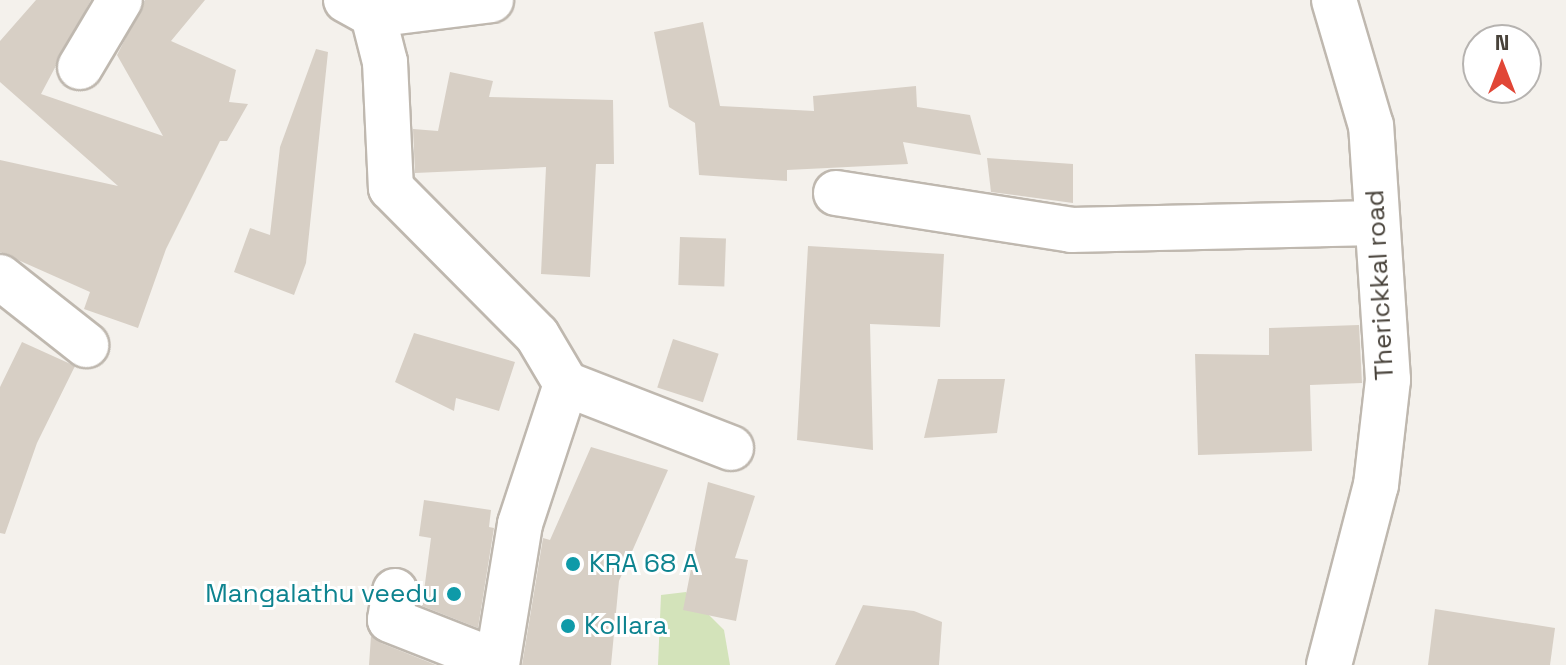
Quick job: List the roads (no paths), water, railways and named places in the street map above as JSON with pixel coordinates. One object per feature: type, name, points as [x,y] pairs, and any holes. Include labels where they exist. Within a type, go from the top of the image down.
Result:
[{"type":"street","points":[[80,67],[120,0]]},
{"type":"street","points":[[491,0],[359,7],[385,62],[391,188],[537,335],[566,384],[731,448]]},
{"type":"street","name":"Therickkal road","points":[[1329,665],[1376,485],[1388,380],[1371,126],[1334,0]]},
{"type":"street","points":[[836,193],[1071,230],[1377,223]]},
{"type":"street","points":[[5,291],[86,345]]},
{"type":"street","points":[[395,591],[390,620],[497,663],[520,524],[566,384]]},
{"type":"place","name":"KRA 68 A","points":[[573,564]]},
{"type":"place","name":"Mangalathu veedu","points":[[454,594]]},
{"type":"place","name":"Kollara","points":[[568,626]]}]
